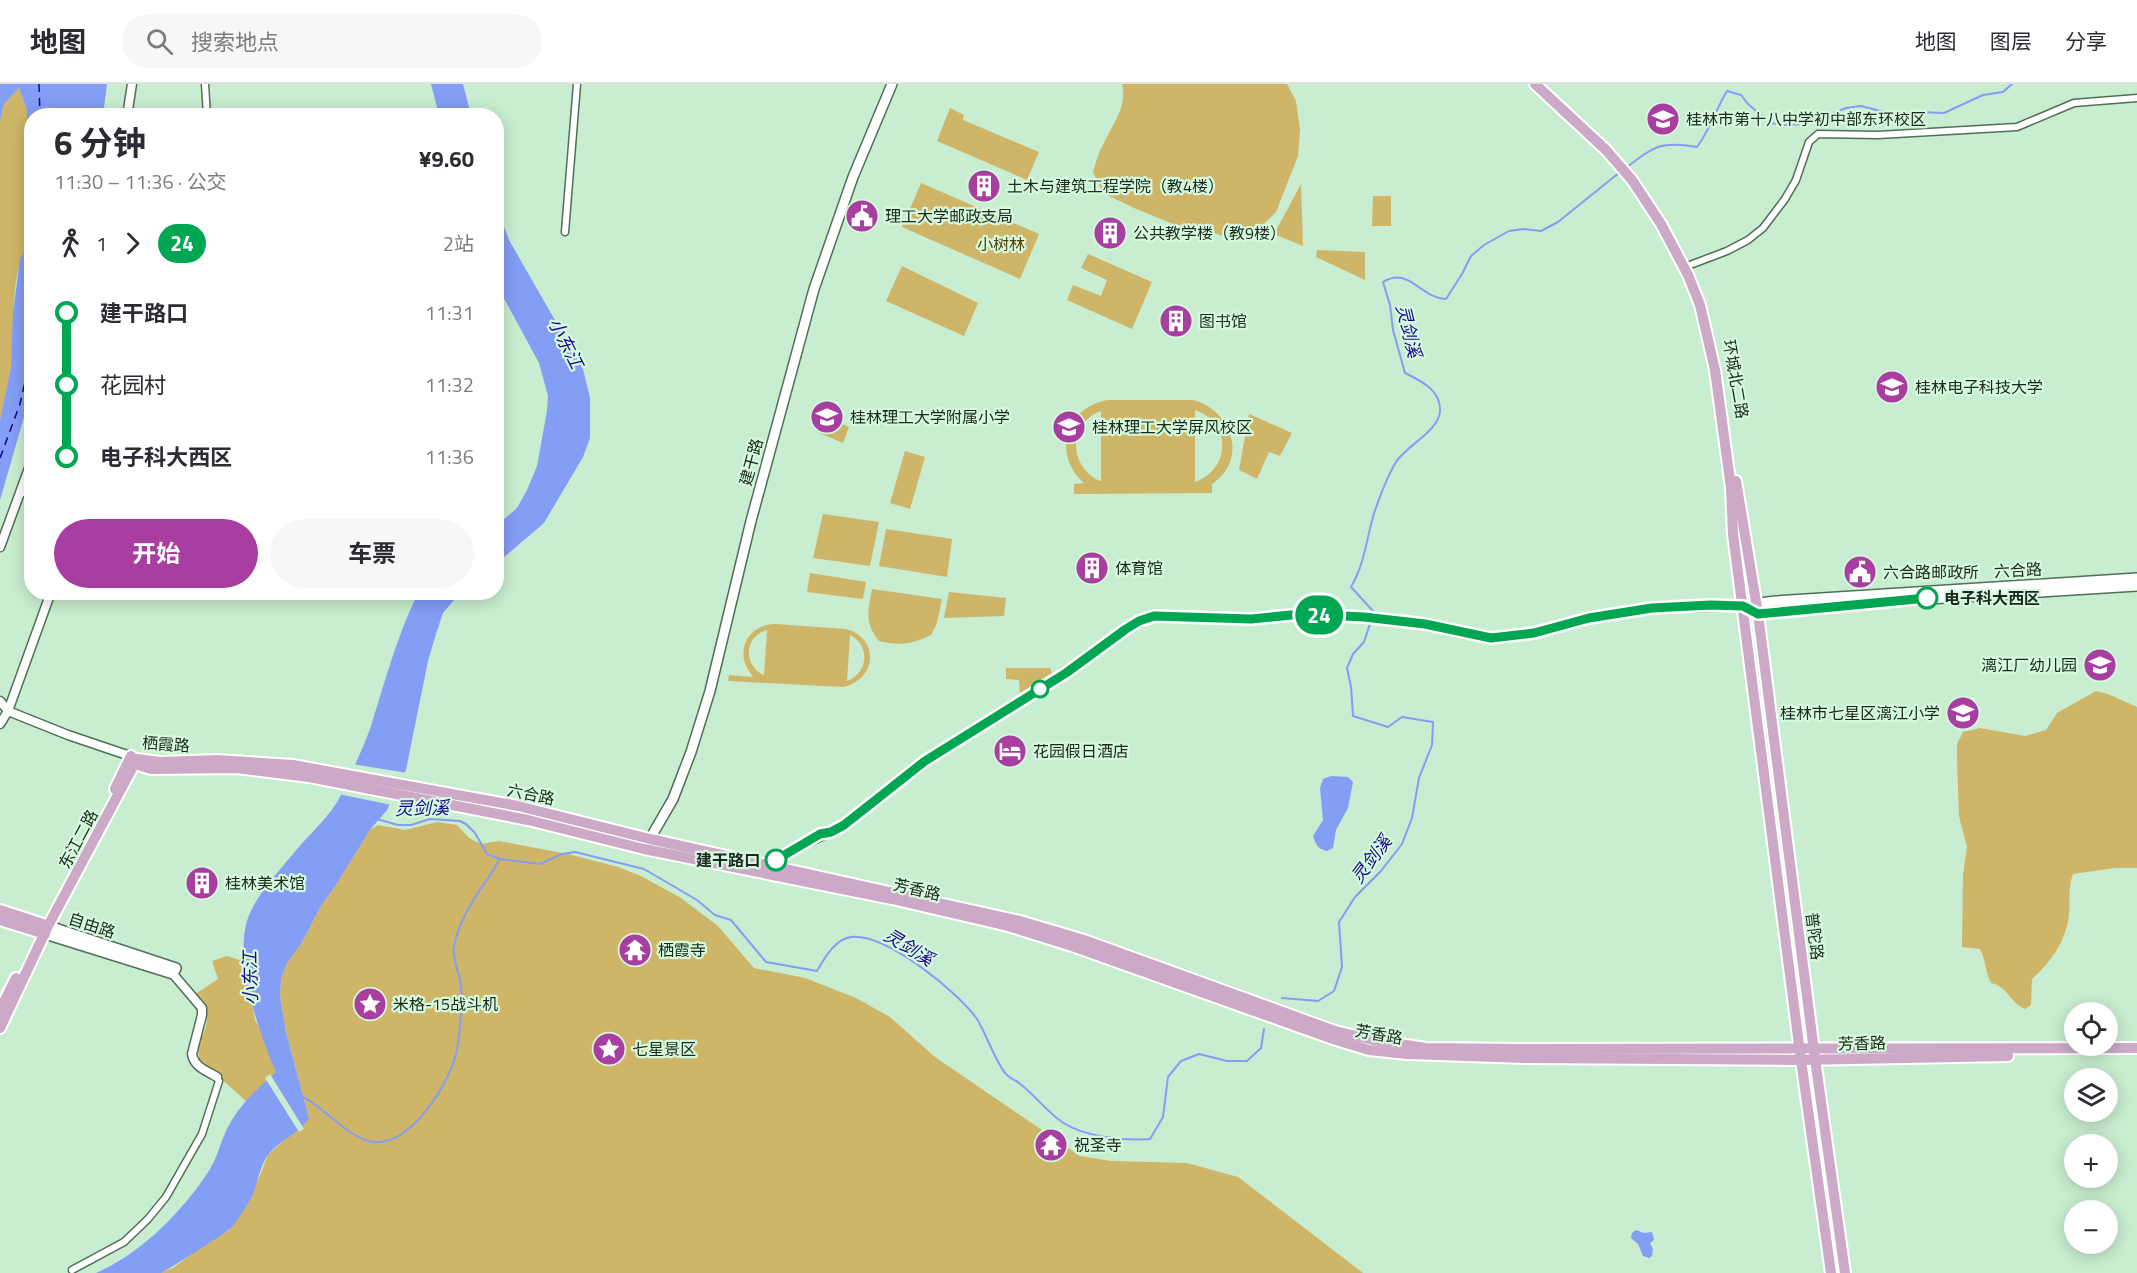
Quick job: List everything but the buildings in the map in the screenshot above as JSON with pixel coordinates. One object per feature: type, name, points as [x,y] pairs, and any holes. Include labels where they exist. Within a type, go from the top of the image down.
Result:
[{"type":"main road","name":"建干路","points":[[644,849],[673,799],[699,729],[764,470],[826,251],[853,177],[892,84]]},
{"type":"main road","points":[[1535,84],[1619,160]]},
{"type":"main road","points":[[1545,84],[1634,178]]},
{"type":"main road","name":"环城北二路","points":[[1634,178],[1667,221],[1690,265],[1705,303],[1721,368],[1737,488],[1757,602]]},
{"type":"main road","name":"环城北二路","points":[[1634,178],[1674,247],[1700,305],[1708,335],[1726,445],[1731,488],[1732,527],[1743,606]]},
{"type":"main road","name":"六合路","points":[[1743,606],[1757,602],[2137,578]]},
{"type":"main road","name":"六合路","points":[[1758,614],[1881,602],[2137,586]]},
{"type":"main road","name":"普陀路","points":[[1757,602],[1845,1273]]},
{"type":"main road","points":[[1743,606],[1758,614]]},
{"type":"main road","name":"普陀路","points":[[1743,606],[1800,1055],[1832,1273]]},
{"type":"main road","name":"栖霞路","points":[[133,760],[151,769],[236,768],[340,779],[402,791]]},
{"type":"main road","name":"东江二路","points":[[44,929],[133,760]]},
{"type":"main road","name":"六合路","points":[[402,791],[518,806],[650,839]]},
{"type":"main road","name":"六合路","points":[[402,791],[528,819],[644,849]]},
{"type":"main road","name":"芳香路","points":[[650,839],[766,868],[1020,921],[1084,940],[1335,1031],[1373,1040],[1426,1048],[1800,1055],[2137,1048]]},
{"type":"main road","name":"芳香路","points":[[644,849],[766,868]]},
{"type":"main road","name":"自由路","points":[[0,910],[44,929],[174,971]]},
{"type":"main road","name":"自由路","points":[[0,920],[44,929]]},
{"type":"main road","points":[[0,1010],[44,929]]},
{"type":"main road","points":[[0,1028],[44,929]]},
{"type":"main road","name":"芳香路","points":[[1815,1054],[2137,1055]]},
{"type":"street","points":[[128,108],[132,84]]},
{"type":"street","points":[[205,84],[206,108]]},
{"type":"street","points":[[565,232],[577,84]]},
{"type":"street","points":[[1690,265],[1727,251],[1748,240],[1763,228],[1785,199],[1796,180],[1809,142],[1818,134],[1878,135],[2017,127],[2074,102],[2137,98]]},
{"type":"street","points":[[0,548],[24,483]]},
{"type":"street","points":[[0,724],[7,713],[48,600]]},
{"type":"street","points":[[766,868],[820,834],[831,832],[844,825],[925,761],[1066,673],[1139,621],[1154,616],[1251,619],[1302,614],[1364,617],[1425,624],[1491,638],[1534,633],[1589,618],[1652,608],[1743,606]]},
{"type":"street","name":"栖霞路","points":[[0,701],[7,713],[133,760]]},
{"type":"street","points":[[72,1270],[124,1242],[148,1219],[166,1197],[202,1134],[219,1082],[217,1077],[193,1060],[192,1054],[202,1008],[174,971]]},
{"type":"green space","points":[[1122,84],[1287,84],[1296,101],[1300,129],[1298,156],[1276,212],[1255,233],[1228,238],[1200,228],[1173,224],[1103,193],[1093,172],[1100,151],[1121,108]]},
{"type":"green space","points":[[19,88],[26,108],[24,108],[24,252],[15,287],[11,364],[0,420],[0,121],[4,104]]},
{"type":"green space","points":[[950,108],[964,115],[963,120],[1039,152],[1027,180],[937,141]]},
{"type":"green space","name":"小树林","points":[[921,183],[1039,234],[1020,279],[902,227]]},
{"type":"green space","points":[[1301,184],[1303,246],[1274,234]]},
{"type":"green space","points":[[1373,196],[1391,196],[1391,226],[1372,226]]},
{"type":"green space","points":[[1317,250],[1365,252],[1365,280],[1316,257]]},
{"type":"green space","points":[[1088,254],[1152,282],[1132,329],[1067,300],[1073,285],[1101,296],[1107,280],[1081,268]]},
{"type":"green space","points":[[902,266],[978,303],[964,336],[886,301]]},
{"type":"green space","points":[[1108,400],[1193,400],[1207,405],[1218,414],[1231,437],[1233,450],[1230,462],[1223,474],[1212,484],[1212,493],[1074,494],[1074,484],[1084,483],[1068,459],[1066,446],[1068,433],[1073,422],[1093,404]],"holes":[[[1195,410],[1207,416],[1216,425],[1221,435],[1222,446],[1221,457],[1215,467],[1207,476],[1195,482]],[[1101,411],[1101,481],[1100,481],[1082,466],[1076,445],[1082,425]]]},
{"type":"green space","points":[[1249,414],[1292,433],[1280,456],[1269,452],[1257,479],[1239,470]]},
{"type":"green space","points":[[825,417],[849,427],[843,443],[819,433]]},
{"type":"green space","points":[[905,451],[925,457],[910,509],[890,503]]},
{"type":"green space","points":[[823,514],[879,522],[870,566],[813,558]]},
{"type":"green space","points":[[886,529],[952,539],[947,577],[879,566]]},
{"type":"green space","points":[[810,573],[866,582],[863,599],[807,592]]},
{"type":"green space","points":[[872,589],[942,599],[937,623],[931,635],[906,643],[879,641],[869,622]]},
{"type":"green space","points":[[949,592],[1006,598],[1004,616],[944,618]]},
{"type":"green space","points":[[768,625],[846,629],[865,641],[870,659],[868,668],[854,683],[843,687],[728,681],[729,675],[753,677],[746,667],[744,646],[751,634]],"holes":[[[767,630],[764,675],[763,675],[752,664],[749,651],[754,638]],[[850,635],[861,646],[864,659],[859,672],[847,681]]]},
{"type":"green space","points":[[1006,668],[1050,668],[1052,673],[1020,693],[1019,680],[1006,679]]},
{"type":"green space","points":[[2096,691],[2137,707],[2137,868],[2115,868],[2073,874],[2065,934],[2051,958],[2032,979],[2031,1005],[2025,1009],[2019,1006],[2002,988],[1991,983],[1980,949],[1962,947],[1963,875],[1967,847],[1959,816],[1957,744],[1963,732],[1980,728],[2025,736],[2046,730],[2057,713]]},
{"type":"green space","name":"七星景区","points":[[437,822],[457,825],[469,838],[481,844],[499,841],[568,854],[618,867],[641,876],[681,898],[718,926],[754,968],[805,978],[856,998],[890,1017],[935,1057],[1080,1156],[1111,1161],[1187,1163],[1238,1177],[1363,1273],[160,1273],[173,1268],[205,1244],[229,1230],[249,1202],[268,1155],[293,1132],[265,1083],[246,1101],[199,1059],[198,1050],[207,1023],[202,1006],[194,995],[218,979],[212,961],[227,956],[246,962],[255,1020],[309,1118],[286,1032],[280,997],[281,979],[287,963],[301,944],[321,906],[370,830],[378,825],[405,830]]},
{"type":"water","points":[[0,84],[107,84],[104,108],[26,108],[19,88],[4,104],[0,121]]},
{"type":"water","points":[[431,84],[463,84],[469,108],[437,108]]},
{"type":"water","name":"小东江","points":[[504,227],[509,240],[583,369],[590,398],[590,438],[583,457],[544,523],[504,557],[504,519],[517,508],[537,466],[548,396],[539,363],[504,299]]},
{"type":"water","points":[[24,251],[24,417],[0,500],[0,420],[11,368],[13,312],[20,259]]},
{"type":"water","name":"小东江","points":[[415,600],[454,600],[443,613],[428,661],[406,770],[387,810],[370,830],[321,906],[301,944],[287,963],[281,979],[280,997],[286,1032],[309,1118],[268,1155],[252,1196],[235,1223],[227,1231],[161,1273],[96,1273],[129,1254],[175,1214],[210,1169],[232,1119],[243,1104],[276,1072],[255,1015],[245,971],[245,930],[250,913],[259,897],[326,817],[342,793],[368,735]]},
{"type":"water","points":[[1331,776],[1348,777],[1353,782],[1348,808],[1336,830],[1333,848],[1327,851],[1318,846],[1313,836],[1323,820],[1320,788],[1323,779]]},
{"type":"water","points":[[1636,1230],[1644,1233],[1652,1232],[1654,1240],[1650,1243],[1653,1249],[1652,1256],[1649,1258],[1643,1256],[1638,1244],[1631,1238],[1632,1233]]},
{"type":"pier","points":[[352,764],[408,773],[392,805],[338,794]]},
{"type":"pier","points":[[270,1074],[304,1129],[299,1132],[265,1078]]},
{"type":"waterway","name":"灵剑溪","points":[[1627,167],[1653,149],[1675,144],[1697,147],[1727,91],[1741,95],[1770,123],[1785,125],[1806,124],[1846,108],[1861,106],[1900,116],[1919,112],[1944,113],[1983,95],[2003,92],[2012,84]]},
{"type":"waterway","name":"灵剑溪","points":[[1372,616],[1373,611],[1351,587],[1362,562],[1375,511],[1396,462],[1429,431],[1440,411],[1434,392],[1405,373],[1383,282],[1392,278],[1408,280],[1429,294],[1446,299],[1471,256],[1484,245],[1509,231],[1523,229],[1541,231],[1558,222],[1620,172]]},
{"type":"waterway","name":"灵剑溪","points":[[1282,998],[1318,1001],[1334,991],[1342,967],[1339,922],[1355,897],[1381,871],[1402,844],[1412,818],[1419,778],[1432,745],[1433,722],[1402,717],[1388,727],[1353,716],[1347,668],[1353,654],[1364,642],[1371,621]]},
{"type":"waterway","name":"灵剑溪","points":[[377,819],[398,825],[411,825],[430,819],[460,821],[475,833],[487,854],[500,859],[540,864],[562,854],[575,852],[644,869],[697,900],[715,915],[731,920],[766,962],[817,971],[840,941],[851,937],[866,938],[883,944],[920,966],[968,1008],[977,1019],[999,1064],[1007,1075],[1024,1087],[1062,1122],[1093,1134],[1117,1138],[1150,1139],[1163,1117],[1168,1077],[1181,1061],[1199,1054],[1227,1061],[1247,1061],[1261,1048],[1264,1029]]},
{"type":"waterway","points":[[301,1096],[319,1107],[354,1135],[373,1142],[387,1141],[401,1134],[425,1112],[445,1082],[456,1055],[461,993],[454,952],[457,935],[473,901],[500,859]]},
{"type":"ferry route","points":[[39,84],[40,108]]},
{"type":"ferry route","points":[[0,458],[20,404],[24,386]]},
{"type":"bus line","name":"24","points":[[776,860],[820,834],[831,832],[844,825],[925,761],[1066,673],[1126,629],[1154,616],[1251,619],[1302,614],[1364,617],[1425,624],[1491,638],[1534,633],[1589,618],[1652,608],[1743,606],[1758,614],[1927,598]]},
{"type":"place","name":"桂林市第十八中学初中部东环校区","points":[[1663,119]]},
{"type":"place","name":"土木与建筑工程学院（教4楼）","points":[[984,186]]},
{"type":"place","name":"理工大学邮政支局","points":[[862,216]]},
{"type":"place","name":"公共教学楼（教9楼）","points":[[1110,233]]},
{"type":"place","name":"图书馆","points":[[1176,321]]},
{"type":"place","name":"桂林电子科技大学","points":[[1892,387]]},
{"type":"place","name":"桂林理工大学附属小学","points":[[827,417]]},
{"type":"place","name":"桂林理工大学屏风校区","points":[[1069,427]]},
{"type":"place","name":"体育馆","points":[[1092,568]]},
{"type":"place","name":"六合路邮政所","points":[[1860,572]]},
{"type":"place","name":"电子科大西区","points":[[1927,598]]},
{"type":"place","name":"漓江厂幼儿园","points":[[2100,665]]},
{"type":"place","name":"桂林市七星区漓江小学","points":[[1963,713]]},
{"type":"place","name":"花园假日酒店","points":[[1010,751]]},
{"type":"place","name":"建干路口","points":[[776,860]]},
{"type":"place","name":"桂林美术馆","points":[[202,883]]},
{"type":"place","name":"栖霞寺","points":[[635,950]]},
{"type":"place","name":"米格-15战斗机","points":[[370,1004]]},
{"type":"place","name":"七星景区","points":[[609,1049]]},
{"type":"place","name":"祝圣寺","points":[[1051,1145]]}]
